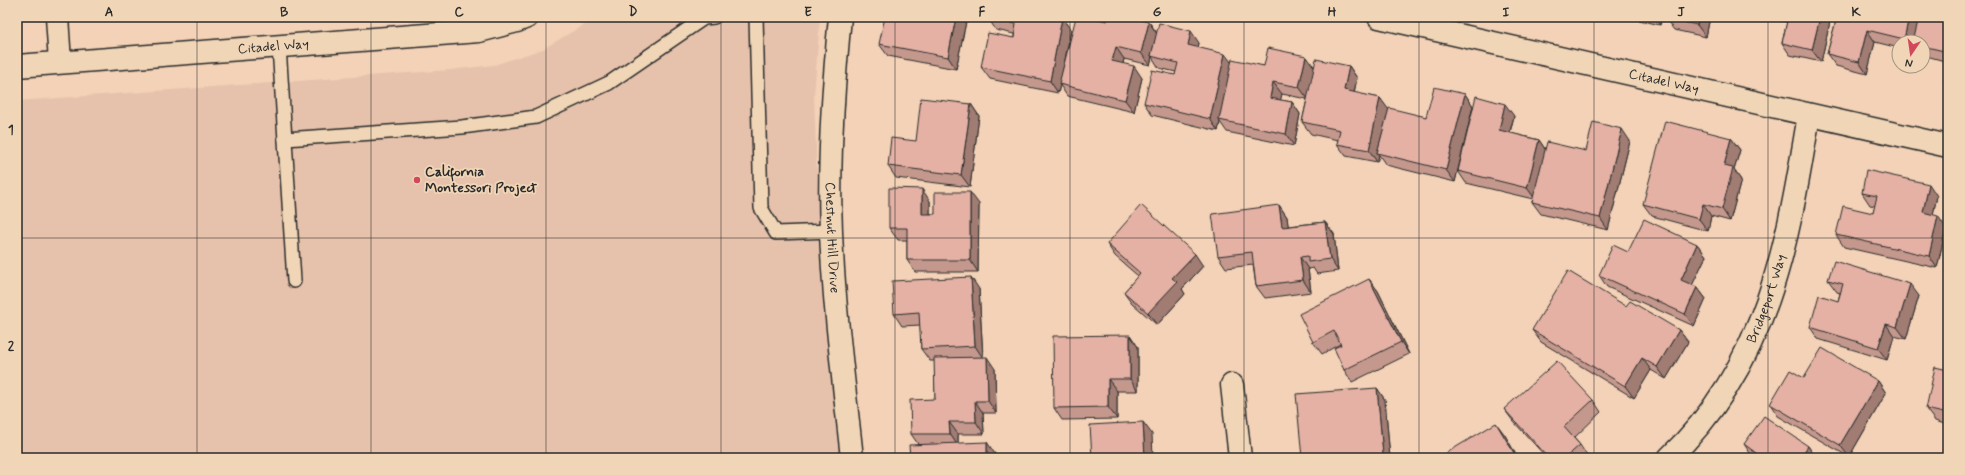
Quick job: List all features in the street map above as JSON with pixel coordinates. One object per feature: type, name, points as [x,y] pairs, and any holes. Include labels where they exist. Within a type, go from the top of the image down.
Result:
[{"type":"street","points":[[57,17],[60,62]]},
{"type":"street","name":"Citadel Way","points":[[17,66],[479,31],[527,17]]},
{"type":"street","name":"Chestnut Hill Drive","points":[[840,17],[832,108],[831,231],[835,305],[852,458]]},
{"type":"street","name":"Citadel Way","points":[[1379,17],[1948,146]]},
{"type":"street","name":"Bridgeport Way","points":[[1669,458],[1687,442],[1718,402],[1744,360],[1764,315],[1778,270],[1794,202],[1809,114]]},
{"type":"street","points":[[1232,385],[1240,458]]},
{"type":"lane","points":[[285,139],[462,127],[536,117],[609,83],[704,18],[714,17]]},
{"type":"lane","points":[[756,17],[761,208],[776,233],[831,231]]},
{"type":"lane","points":[[279,46],[294,281]]},
{"type":"shaded area","name":"California Montessori Project","points":[[597,17],[820,17],[814,96],[820,259],[848,458],[17,458],[17,101],[450,70],[494,65],[543,49]]},
{"type":"building","points":[[885,17],[956,17],[948,57],[879,44]]},
{"type":"building","points":[[988,17],[1062,18],[1050,81],[981,67],[988,33],[1014,38],[1016,24]]},
{"type":"building","points":[[1076,17],[1090,17],[1107,21],[1108,17],[1129,17],[1149,22],[1141,53],[1116,47],[1112,61],[1134,66],[1125,100],[1059,84]]},
{"type":"building","points":[[1665,17],[1699,17],[1697,25]]},
{"type":"building","points":[[1788,17],[1820,17],[1812,50],[1782,43]]},
{"type":"building","points":[[1837,17],[1909,17],[1905,34],[1891,34],[1891,36],[1867,30],[1859,62],[1827,54]]},
{"type":"building","points":[[1919,17],[1948,17],[1948,52],[1931,48],[1931,34],[1915,34]]},
{"type":"building","points":[[1159,23],[1191,31],[1188,45],[1225,54],[1210,119],[1144,103],[1152,70],[1175,75],[1178,63],[1151,56]]},
{"type":"building","points":[[1268,48],[1306,56],[1299,87],[1273,82],[1270,98],[1292,102],[1286,134],[1219,120],[1232,59],[1264,66]]},
{"type":"building","points":[[1316,59],[1349,66],[1344,90],[1380,98],[1369,150],[1337,144],[1340,130],[1302,122]]},
{"type":"building","points":[[1948,64],[1948,82],[1944,81]]},
{"type":"building","points":[[1434,87],[1465,94],[1446,170],[1377,153],[1389,108],[1426,117]]},
{"type":"building","points":[[1476,96],[1505,104],[1499,130],[1539,140],[1527,188],[1458,171]]},
{"type":"building","points":[[921,98],[971,104],[961,175],[888,166],[891,138],[916,141]]},
{"type":"building","points":[[1665,121],[1731,138],[1724,166],[1733,168],[1722,209],[1703,204],[1699,219],[1643,204]]},
{"type":"building","points":[[1593,122],[1622,129],[1600,218],[1532,202],[1547,142],[1586,151]]},
{"type":"building","points":[[1866,170],[1929,184],[1923,212],[1938,216],[1929,256],[1836,235],[1843,206],[1873,213],[1877,196],[1862,193]]},
{"type":"building","points":[[889,188],[922,189],[922,214],[935,214],[935,192],[970,192],[970,260],[907,260],[907,228],[889,228]]},
{"type":"building","points":[[1141,205],[1195,254],[1172,278],[1177,282],[1148,313],[1124,292],[1140,273],[1107,244]]},
{"type":"building","points":[[1279,205],[1282,227],[1325,222],[1330,259],[1308,262],[1308,256],[1300,257],[1303,280],[1256,286],[1252,252],[1218,256],[1212,214]]},
{"type":"building","points":[[1644,219],[1697,244],[1681,280],[1697,287],[1685,314],[1599,275],[1613,245],[1628,252]]},
{"type":"building","points":[[1834,261],[1910,284],[1897,327],[1886,324],[1878,348],[1810,327],[1819,295],[1838,301],[1843,284],[1828,280]]},
{"type":"building","points":[[1568,271],[1626,306],[1630,301],[1679,330],[1657,367],[1642,358],[1625,386],[1532,330]]},
{"type":"building","points":[[971,277],[975,346],[921,349],[919,312],[894,314],[892,281]]},
{"type":"building","points":[[1369,279],[1401,342],[1344,370],[1334,348],[1341,345],[1334,331],[1313,342],[1299,314]]},
{"type":"building","points":[[1948,318],[1948,331],[1945,330]]},
{"type":"building","points":[[1130,335],[1130,379],[1108,379],[1108,407],[1054,408],[1053,336]]},
{"type":"building","points":[[1822,348],[1878,381],[1840,445],[1770,404],[1790,370],[1804,378]]},
{"type":"building","points":[[987,357],[988,401],[975,401],[976,422],[949,422],[950,434],[911,434],[910,400],[935,399],[934,358]]},
{"type":"building","points":[[1557,361],[1593,400],[1564,427],[1580,445],[1565,458],[1549,458],[1504,409]]},
{"type":"building","points":[[1935,367],[1948,370],[1948,414],[1926,409]]},
{"type":"building","points":[[1377,388],[1383,455],[1352,458],[1302,458],[1296,394]]},
{"type":"building","points":[[1764,416],[1808,446],[1800,458],[1753,458],[1756,453],[1744,444]]},
{"type":"building","points":[[1143,422],[1145,458],[1092,458],[1090,425]]},
{"type":"building","points":[[1496,423],[1517,458],[1438,458]]},
{"type":"building","points":[[987,442],[987,458],[910,458],[909,445]]},
{"type":"building","points":[[1170,457],[1170,458],[1147,458]]},
{"type":"place","name":"California Montessori Project","points":[[417,180]]}]
